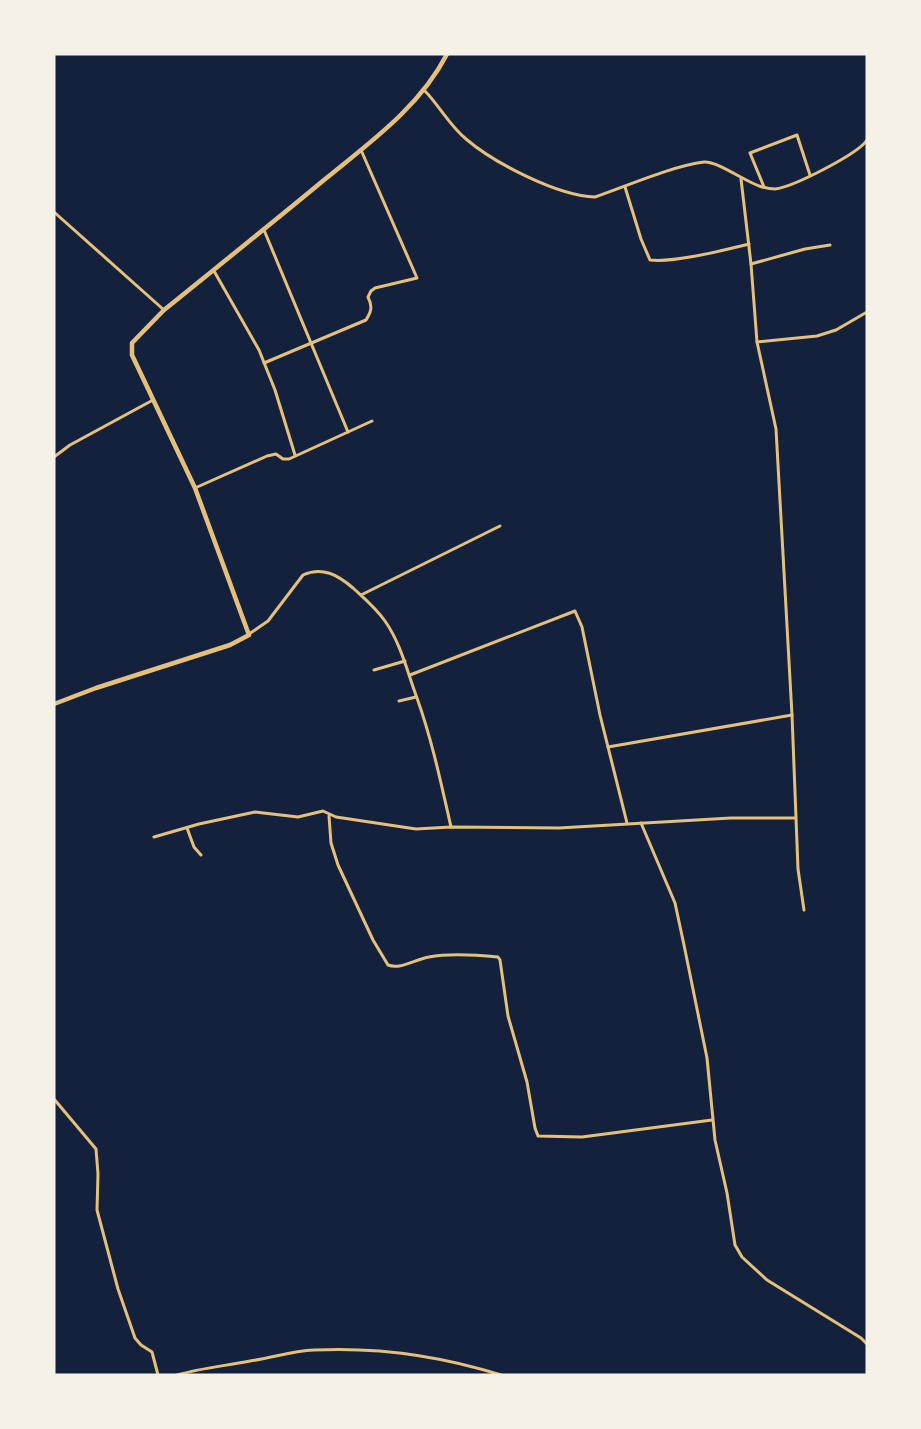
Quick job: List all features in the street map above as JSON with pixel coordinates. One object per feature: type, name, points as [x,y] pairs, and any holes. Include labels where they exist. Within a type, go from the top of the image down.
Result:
[{"type":"street","points":[[249,634],[195,488],[131,350],[132,343],[164,310],[387,128],[424,90],[436,75],[447,54]]},
{"type":"street","points":[[424,90],[466,140],[515,171],[566,193],[583,196],[595,197],[706,162],[722,167],[741,179],[764,187],[779,188],[857,151],[867,140]]},
{"type":"street","points":[[764,187],[750,153],[797,135],[810,175]]},
{"type":"street","points":[[264,363],[366,320],[371,312],[372,304],[369,297],[371,291],[417,278],[361,150]]},
{"type":"street","points":[[741,179],[758,342],[776,429],[792,715],[795,818],[798,868],[804,909]]},
{"type":"street","points":[[625,187],[650,260],[673,259],[728,250],[749,244]]},
{"type":"street","points":[[54,212],[164,310]]},
{"type":"street","points":[[264,230],[348,432]]},
{"type":"street","points":[[751,264],[805,249],[830,245]]},
{"type":"street","points":[[213,270],[264,363],[275,390],[295,455]]},
{"type":"street","points":[[758,342],[817,336],[836,330],[867,312]]},
{"type":"street","points":[[54,457],[70,445],[154,399]]},
{"type":"street","points":[[195,488],[267,456],[276,454],[287,459],[372,421]]},
{"type":"street","points":[[361,596],[500,526]]},
{"type":"street","points":[[54,704],[96,688],[230,645],[267,621],[303,575],[312,571],[336,575],[361,596],[386,622],[405,661],[432,743],[451,827]]},
{"type":"street","points":[[410,675],[575,611],[582,627],[627,823]]},
{"type":"street","points":[[374,670],[405,661]]},
{"type":"street","points":[[399,701],[416,697]]},
{"type":"street","points":[[608,747],[792,715]]},
{"type":"street","points":[[154,837],[255,812],[294,817],[321,811],[329,815],[416,829],[559,828],[730,818],[795,818]]},
{"type":"street","points":[[329,815],[332,843],[338,865],[387,965],[397,967],[431,957],[483,956],[498,957],[500,960],[510,1022],[527,1082],[538,1136],[582,1137],[712,1120]]},
{"type":"street","points":[[641,822],[675,903],[682,934],[707,1058],[712,1120],[735,1245],[742,1257],[767,1280],[852,1332],[867,1344]]},
{"type":"street","points":[[187,827],[194,846],[201,855]]},
{"type":"street","points":[[54,1098],[94,1146],[98,1167],[97,1210],[118,1289],[134,1334],[141,1345],[152,1352],[158,1375]]},
{"type":"street","points":[[177,1375],[312,1350],[382,1351],[416,1355],[501,1375]]}]
